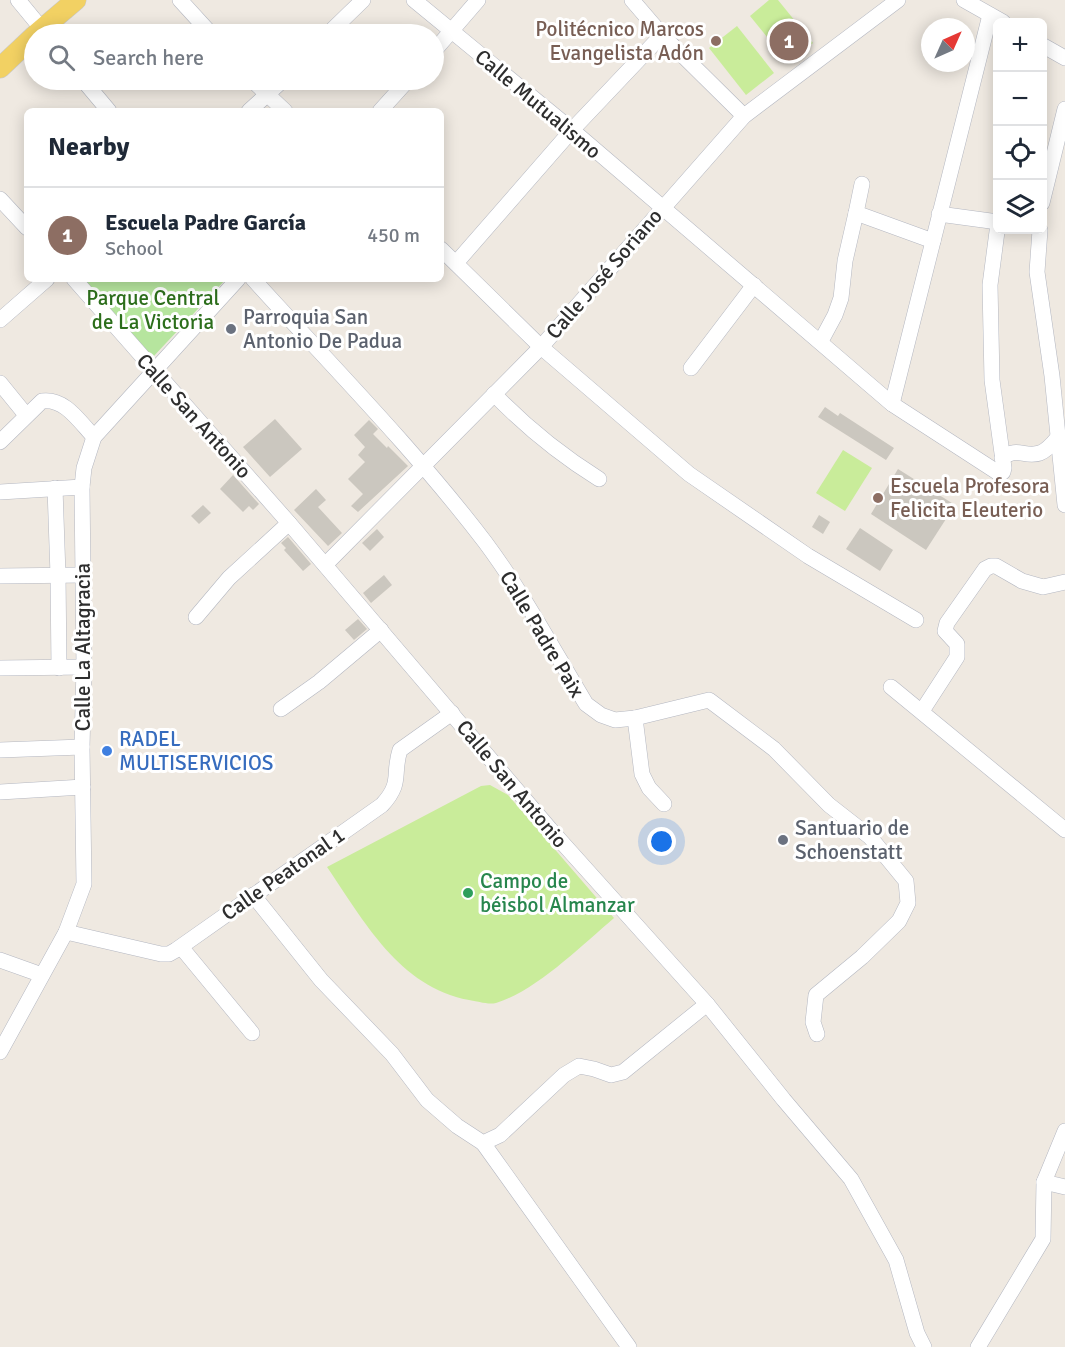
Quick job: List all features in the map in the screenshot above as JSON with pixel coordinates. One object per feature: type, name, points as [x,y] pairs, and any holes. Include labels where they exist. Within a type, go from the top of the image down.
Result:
[{"type":"main road","points":[[50,24],[76,0]]},
{"type":"main road","points":[[0,68],[24,47]]},
{"type":"street","points":[[18,0],[34,24]]},
{"type":"street","points":[[180,0],[202,24]]},
{"type":"street","points":[[338,24],[363,0]]},
{"type":"street","name":"Calle Mutualismo","points":[[414,0],[442,24]]},
{"type":"street","points":[[444,38],[478,0]]},
{"type":"street","points":[[632,0],[663,35],[744,116]]},
{"type":"street","name":"Calle José Soriano","points":[[325,565],[542,347],[744,116],[897,0]]},
{"type":"street","points":[[964,0],[995,18]]},
{"type":"street","name":"Calle Mutualismo","points":[[444,26],[572,130],[892,404],[1000,474],[1004,471],[1002,458]]},
{"type":"street","points":[[892,404],[939,214],[993,32]]},
{"type":"street","points":[[456,262],[572,130],[663,35]]},
{"type":"street","points":[[1047,48],[1065,58]]},
{"type":"street","points":[[91,90],[106,108]]},
{"type":"street","points":[[261,90],[281,108]]},
{"type":"street","points":[[253,108],[273,90]]},
{"type":"street","points":[[383,108],[399,90]]},
{"type":"street","points":[[1047,183],[1065,109]]},
{"type":"street","points":[[821,341],[841,298],[845,261],[862,184]]},
{"type":"street","points":[[0,199],[24,225]]},
{"type":"street","points":[[856,213],[933,241]]},
{"type":"street","points":[[939,214],[993,222]]},
{"type":"street","points":[[997,234],[990,285],[992,380],[1002,458]]},
{"type":"street","points":[[1038,234],[1037,272],[1059,436],[1065,505]]},
{"type":"street","points":[[444,252],[542,347],[689,474],[808,556],[916,620]]},
{"type":"street","points":[[0,320],[44,282]]},
{"type":"street","name":"Calle San Antonio","points":[[77,282],[290,523],[550,829],[707,1004],[784,1101],[852,1179],[896,1260],[917,1333],[924,1347]]},
{"type":"street","name":"Calle La Altagracia","points":[[0,1052],[66,932],[84,884],[82,487],[84,468],[94,437],[235,282]]},
{"type":"street","name":"Calle Padre Paix","points":[[256,282],[422,466],[485,542],[525,599],[586,704],[601,715],[615,720],[635,718],[709,700],[774,749],[829,804],[870,837],[906,881],[908,903],[899,921],[862,957],[816,995],[813,1022],[817,1034]]},
{"type":"street","points":[[691,368],[754,285]]},
{"type":"street","points":[[0,383],[26,415]]},
{"type":"street","points":[[494,394],[561,455],[598,479]]},
{"type":"street","points":[[0,442],[42,401],[52,400],[64,405],[94,437]]},
{"type":"street","points":[[1002,458],[1008,453],[1018,451],[1029,454],[1042,452],[1059,436]]},
{"type":"street","points":[[0,492],[82,487]]},
{"type":"street","points":[[55,489],[59,668]]},
{"type":"street","points":[[196,617],[229,579],[290,523]]},
{"type":"street","points":[[922,711],[957,657],[957,644],[945,631],[946,623],[985,569],[996,566],[1022,581],[1043,586],[1065,582]]},
{"type":"street","points":[[0,576],[84,575]]},
{"type":"street","points":[[280,709],[320,682],[381,630]]},
{"type":"street","points":[[0,668],[84,667]]},
{"type":"street","points":[[891,687],[1065,830]]},
{"type":"street","name":"Calle Peatonal 1","points":[[66,932],[169,954],[382,805],[392,794],[396,782],[400,750],[452,712]]},
{"type":"street","points":[[635,718],[642,774],[649,788],[664,804]]},
{"type":"street","points":[[0,750],[82,747]]},
{"type":"street","points":[[0,792],[83,787]]},
{"type":"street","points":[[253,896],[321,980],[392,1054],[427,1100],[457,1126],[483,1143],[629,1347]]},
{"type":"street","points":[[181,947],[252,1033]]},
{"type":"street","points":[[0,960],[42,975]]},
{"type":"street","points":[[483,1143],[500,1135],[564,1076],[579,1066],[594,1068],[611,1075],[623,1071],[707,1004]]},
{"type":"street","points":[[978,1347],[1042,1239],[1044,1182],[1065,1131]]},
{"type":"street","points":[[1044,1182],[1065,1186]]},
{"type":"green space","points":[[769,0],[778,0],[813,43],[788,63],[750,16]]},
{"type":"green space","points":[[737,26],[774,73],[746,95],[709,48]]},
{"type":"green space","name":"Parque Central de La Victoria","points":[[87,282],[223,282],[152,358]]},
{"type":"green space","points":[[843,450],[872,468],[845,511],[816,493]]},
{"type":"green space","name":"Campo de béisbol Almanzar","points":[[490,785],[508,795],[614,918],[573,954],[527,989],[490,1004],[444,993],[422,981],[403,966],[370,929],[327,867],[481,786]]},
{"type":"building","points":[[825,407],[838,416],[840,413],[894,448],[886,460],[818,417]]},
{"type":"building","points":[[275,419],[302,449],[270,477],[243,447]]},
{"type":"building","points":[[369,420],[378,429],[373,434],[408,466],[358,512],[351,506],[363,494],[348,479],[365,462],[358,455],[365,447],[354,435]]},
{"type":"building","points":[[898,469],[955,505],[926,550],[871,514]]},
{"type":"building","points":[[233,475],[259,504],[253,510],[249,506],[243,512],[220,489]]},
{"type":"building","points":[[316,489],[326,500],[318,507],[342,533],[328,546],[294,510]]},
{"type":"building","points":[[203,505],[211,513],[199,524],[191,516]]},
{"type":"building","points":[[819,515],[830,522],[823,534],[812,527]]},
{"type":"building","points":[[860,528],[893,550],[880,571],[846,549]]},
{"type":"building","points":[[377,529],[384,537],[370,551],[362,543]]},
{"type":"building","points":[[288,537],[311,564],[303,571],[284,550],[286,548],[281,543]]},
{"type":"building","points":[[384,575],[392,585],[371,603],[363,593]]},
{"type":"building","points":[[358,619],[367,629],[354,640],[345,630]]},
{"type":"place","name":"Politécnico Marcos Evangelista Adón","points":[[716,41]]},
{"type":"place","name":"Escuela Padre García","points":[[789,41]]},
{"type":"place","name":"Parroquia San Antonio De Padua","points":[[231,329]]},
{"type":"place","name":"Escuela Profesora Felicita Eleuterio","points":[[878,498]]},
{"type":"place","name":"RADEL MULTISERVICIOS","points":[[107,751]]},
{"type":"place","name":"Santuario de Schoenstatt","points":[[783,840]]},
{"type":"place","name":"Campo de béisbol Almanzar","points":[[468,893]]}]
